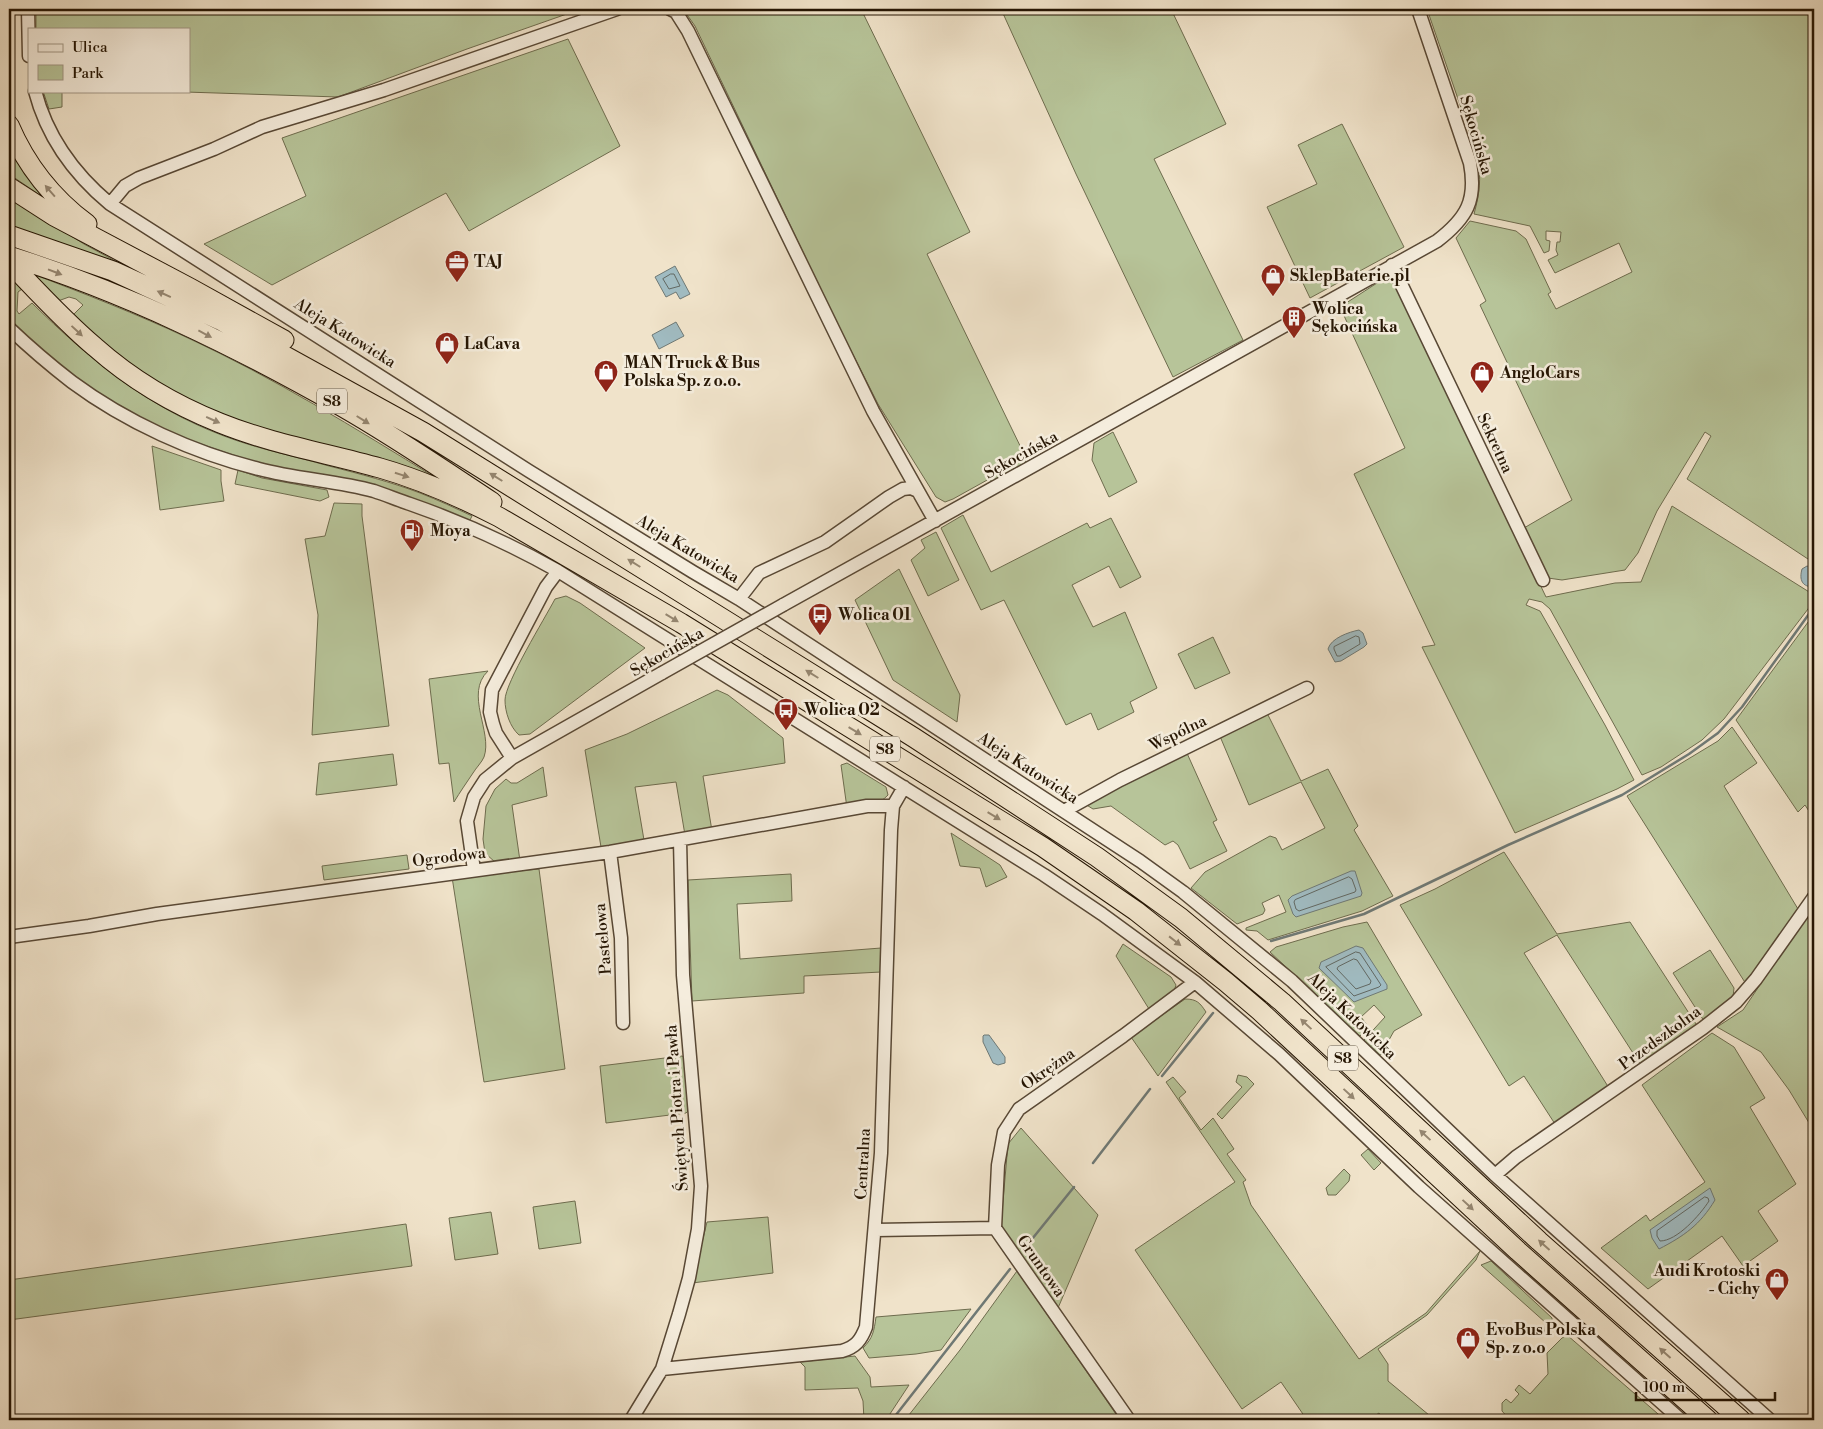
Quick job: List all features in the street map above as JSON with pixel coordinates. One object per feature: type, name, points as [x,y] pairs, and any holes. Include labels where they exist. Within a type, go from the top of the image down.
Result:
[{"type":"highway","points":[[9,125],[27,162],[70,212],[159,272]]},
{"type":"highway","points":[[9,187],[54,216],[259,325],[358,385],[423,432]]},
{"type":"highway","name":"S8","points":[[9,236],[113,271],[211,316],[270,346],[423,432],[913,737],[1090,852],[1181,918],[1282,1002],[1539,1241],[1741,1420]]},
{"type":"highway","name":"S8","points":[[9,256],[116,295],[188,325],[342,406],[631,592],[1003,821],[1136,911],[1260,1011],[1491,1226],[1708,1420]]},
{"type":"highway","points":[[9,262],[79,333],[101,352],[130,374],[176,403],[238,430],[380,468],[447,492],[499,517],[631,592]]},
{"type":"street","points":[[28,9],[28,28]]},
{"type":"street","points":[[110,204],[125,186],[138,178],[214,149],[262,127],[376,93],[617,9]]},
{"type":"street","points":[[670,9],[676,12],[688,31],[873,412],[935,522]]},
{"type":"street","name":"Sękocińska","points":[[474,870],[467,821],[474,797],[484,780],[512,758],[1437,240],[1457,225],[1468,206],[1474,186],[1470,163],[1418,9]]},
{"type":"street","name":"Aleja Katowicka","points":[[35,92],[42,114],[60,150],[71,166],[96,193],[110,204],[529,471],[739,599],[1140,861],[1183,892],[1292,981],[1495,1175],[1770,1420]]},
{"type":"street","name":"Sekretna","points":[[1392,265],[1543,580]]},
{"type":"street","points":[[9,328],[72,382],[119,413],[148,428],[233,462],[300,478],[374,491],[438,513],[489,534],[558,571],[1058,885],[1102,914],[1195,982],[1279,1054],[1419,1187],[1681,1420]]},
{"type":"street","points":[[739,599],[759,573],[825,542],[880,502],[903,489],[911,488],[918,491]]},
{"type":"street","points":[[512,758],[496,733],[493,724],[490,712],[492,690],[542,595],[558,571]]},
{"type":"street","name":"Wspólna","points":[[1064,811],[1120,780],[1307,688]]},
{"type":"street","name":"Centralna","points":[[662,1369],[842,1351],[858,1343],[866,1327],[876,1230],[881,1153],[890,830],[893,806],[904,787]]},
{"type":"street","name":"Ogrodowa","points":[[9,937],[157,914],[610,852],[867,806],[893,806]]},
{"type":"street","name":"Świętych Piotra i Pawła","points":[[631,1420],[662,1369],[689,1278],[698,1229],[701,1186],[683,975],[680,840]]},
{"type":"street","name":"Pastelowa","points":[[610,852],[621,938],[623,1023]]},
{"type":"street","name":"Przedszkolna","points":[[1495,1175],[1516,1158],[1703,1028],[1736,1002],[1756,979],[1814,898]]},
{"type":"street","name":"Okrężna","points":[[995,1228],[998,1165],[1004,1132],[1019,1109],[1123,1036],[1195,982]]},
{"type":"street","name":"Gruntowa","points":[[876,1230],[995,1228],[1129,1420]]},
{"type":"green space","points":[[36,9],[581,9],[338,97],[186,92],[190,92],[190,28],[36,28]]},
{"type":"green space","points":[[683,9],[861,9],[970,232],[927,254],[1025,456],[1026,463],[992,482],[989,479],[953,499],[945,502],[936,497],[878,404],[834,317],[695,26]]},
{"type":"green space","points":[[1001,9],[1171,9],[1226,124],[1154,159],[1243,340],[1173,377],[1076,174]]},
{"type":"green space","points":[[1427,9],[1575,9],[1603,13],[1604,9],[1814,9],[1814,563],[1687,479],[1711,436],[1705,432],[1657,511],[1638,553],[1625,570],[1562,580],[1548,578],[1524,528],[1572,500],[1480,305],[1486,301],[1456,238],[1470,221],[1516,231],[1526,239],[1551,292],[1548,294],[1556,309],[1632,272],[1619,243],[1555,273],[1548,260],[1558,255],[1556,250],[1557,242],[1560,242],[1561,232],[1546,231],[1546,240],[1550,241],[1549,251],[1544,253],[1530,226],[1474,214],[1479,186],[1478,157]]},
{"type":"green space","points":[[568,39],[620,146],[469,231],[446,193],[272,285],[204,244],[306,196],[282,138]]},
{"type":"green space","points":[[43,92],[62,92],[62,107],[49,109]]},
{"type":"green space","points":[[1342,124],[1404,247],[1310,298],[1267,207],[1317,184],[1298,145]]},
{"type":"green space","points":[[9,141],[50,202],[9,174]]},
{"type":"green space","points":[[9,197],[84,244],[119,263],[9,228]]},
{"type":"green space","points":[[30,273],[130,312],[220,353],[314,404],[436,478],[261,430],[227,418],[185,398],[131,366],[73,315],[83,305],[76,299],[69,297],[58,301]]},
{"type":"green space","points":[[9,274],[22,289],[18,292],[17,311],[19,314],[32,303],[76,344],[121,380],[170,411],[237,441],[375,478],[420,493],[472,516],[469,522],[238,457],[174,434],[133,414],[100,394],[68,371],[9,320]]},
{"type":"green space","points":[[1391,274],[1546,597],[1615,583],[1641,582],[1672,506],[1814,595],[1814,599],[1808,609],[1724,719],[1702,740],[1661,767],[1642,775],[1550,609],[1542,602],[1529,599],[1526,605],[1540,611],[1634,780],[1515,833],[1422,647],[1435,645],[1354,474],[1405,448],[1340,307]]},
{"type":"green space","points":[[1113,432],[1137,482],[1109,497],[1092,460],[1094,443]]},
{"type":"green space","points":[[152,446],[221,470],[224,501],[160,510]]},
{"type":"green space","points":[[238,470],[262,478],[327,490],[329,497],[320,501],[235,484]]},
{"type":"green space","points":[[334,503],[362,504],[389,726],[312,735],[318,615],[305,539],[325,536]]},
{"type":"green space","points":[[963,515],[991,572],[1087,523],[1090,528],[1111,518],[1141,577],[1120,588],[1109,566],[1072,585],[1093,627],[1125,612],[1157,688],[1130,702],[1134,712],[1098,730],[1091,713],[1066,725],[1004,600],[981,610],[941,528]]},
{"type":"green space","points":[[936,532],[959,580],[928,596],[911,560],[925,548],[921,540]]},
{"type":"green space","points":[[899,569],[960,695],[957,722],[893,680],[855,600]]},
{"type":"green space","points":[[566,596],[580,603],[645,648],[530,734],[519,735],[511,724],[506,709],[505,700],[511,680],[555,599]]},
{"type":"green space","points":[[1814,614],[1814,819],[1805,805],[1798,812],[1736,720]]},
{"type":"green space","points":[[1213,637],[1230,673],[1195,689],[1178,654]]},
{"type":"green space","points":[[488,671],[481,680],[479,691],[486,747],[484,757],[454,802],[449,763],[439,764],[429,679]]},
{"type":"green space","points":[[717,690],[728,695],[783,738],[785,763],[703,776],[712,831],[685,835],[676,782],[635,787],[644,840],[601,847],[585,750],[627,734]]},
{"type":"green space","points":[[1266,711],[1301,781],[1328,769],[1358,826],[1354,830],[1393,896],[1362,911],[1268,940],[1257,931],[1246,930],[1246,928],[1286,912],[1279,895],[1262,903],[1265,910],[1263,914],[1237,924],[1191,888],[1205,872],[1270,836],[1276,838],[1282,850],[1325,828],[1301,782],[1249,805],[1219,734]]},
{"type":"green space","points":[[1732,727],[1757,763],[1724,786],[1798,909],[1746,984],[1627,796],[1718,741]]},
{"type":"green space","points":[[1186,751],[1217,820],[1213,822],[1227,851],[1190,869],[1178,845],[1173,841],[1165,845],[1111,806],[1093,809],[1085,804]]},
{"type":"green space","points":[[393,754],[397,785],[316,795],[319,763]]},
{"type":"green space","points":[[847,763],[886,787],[888,795],[874,803],[847,808],[841,765]]},
{"type":"green space","points":[[543,767],[547,796],[512,805],[520,861],[496,863],[485,853],[483,839],[486,806],[495,789],[506,779],[511,783],[517,783]]},
{"type":"green space","points":[[951,833],[1000,865],[1007,877],[986,887],[980,868],[960,866]]},
{"type":"green space","points":[[1504,852],[1557,934],[1630,922],[1696,1024],[1695,1029],[1642,1067],[1557,935],[1524,953],[1609,1088],[1555,1124],[1524,1076],[1509,1086],[1400,905],[1435,889]]},
{"type":"green space","points":[[407,855],[409,869],[324,880],[322,866]]},
{"type":"green space","points":[[539,869],[565,1069],[484,1082],[452,877]]},
{"type":"green space","points":[[791,874],[792,901],[737,904],[740,959],[881,948],[881,972],[804,976],[804,993],[692,1001],[688,880]]},
{"type":"green space","points":[[1814,905],[1814,1131],[1789,1090],[1761,1052],[1717,1027],[1743,1010]]},
{"type":"green space","points":[[1367,922],[1422,1015],[1394,1031],[1385,1047],[1389,1051],[1380,1055],[1364,1040],[1385,1017],[1374,1005],[1361,1017],[1367,1025],[1360,1036],[1270,952],[1276,947],[1343,927]]},
{"type":"green space","points":[[1123,944],[1171,977],[1176,985],[1174,991],[1149,1009],[1116,956]]},
{"type":"green space","points":[[1710,950],[1734,988],[1733,997],[1704,1021],[1673,973]]},
{"type":"green space","points":[[1185,999],[1198,1002],[1206,1012],[1158,1076],[1131,1037]]},
{"type":"green space","points":[[1712,1033],[1734,1047],[1765,1098],[1750,1107],[1796,1184],[1758,1211],[1778,1241],[1743,1266],[1722,1236],[1648,1289],[1601,1248],[1646,1215],[1650,1221],[1705,1182],[1642,1085]]},
{"type":"green space","points":[[681,1056],[687,1057],[690,1109],[686,1113],[606,1123],[600,1066]]},
{"type":"green space","points":[[1238,1075],[1247,1077],[1254,1084],[1222,1119],[1217,1114],[1242,1087],[1236,1082]]},
{"type":"green space","points":[[1173,1077],[1186,1092],[1179,1098],[1201,1130],[1213,1118],[1234,1149],[1227,1154],[1246,1180],[1243,1182],[1251,1205],[1359,1359],[1426,1313],[1480,1251],[1476,1260],[1427,1315],[1378,1349],[1388,1364],[1388,1381],[1435,1420],[1384,1420],[1379,1413],[1368,1420],[1307,1420],[1281,1382],[1242,1409],[1135,1250],[1235,1182],[1166,1082]]},
{"type":"green space","points":[[1021,1128],[1098,1215],[1058,1308],[1019,1258],[1001,1224],[1008,1144]]},
{"type":"green space","points":[[1368,1149],[1381,1163],[1374,1170],[1361,1155]]},
{"type":"green space","points":[[1344,1169],[1350,1175],[1349,1181],[1336,1195],[1328,1195],[1326,1188]]},
{"type":"green space","points":[[575,1201],[581,1243],[539,1249],[533,1207]]},
{"type":"green space","points":[[491,1212],[498,1254],[455,1260],[449,1218]]},
{"type":"green space","points":[[768,1217],[773,1273],[692,1283],[707,1222]]},
{"type":"green space","points":[[406,1224],[412,1266],[9,1320],[9,1280]]},
{"type":"green space","points":[[1491,1261],[1552,1318],[1552,1326],[1544,1334],[1546,1323],[1481,1265]]},
{"type":"green space","points":[[1017,1271],[1120,1420],[905,1420],[960,1350]]},
{"type":"green space","points":[[971,1309],[941,1350],[869,1358],[863,1348],[873,1334],[876,1317]]},
{"type":"green space","points":[[1567,1335],[1665,1420],[1510,1420],[1502,1411],[1502,1403],[1506,1399],[1511,1403],[1519,1394],[1515,1390],[1519,1385],[1530,1394],[1548,1374],[1547,1353]]},
{"type":"green space","points":[[855,1356],[870,1377],[871,1387],[909,1385],[886,1420],[864,1420],[863,1401],[858,1388],[805,1390],[805,1367],[800,1362]]},
{"type":"water","points":[[675,266],[690,294],[680,299],[676,292],[666,297],[655,277]]},
{"type":"water","points":[[676,322],[684,336],[659,349],[652,335]]},
{"type":"water","points":[[1807,566],[1814,568],[1814,587],[1807,586],[1801,580],[1802,569]]},
{"type":"water","points":[[1359,630],[1363,633],[1367,644],[1341,661],[1335,662],[1328,649],[1330,645],[1341,636]]},
{"type":"water","points":[[1355,871],[1362,893],[1361,896],[1296,917],[1293,914],[1288,900],[1292,896]]},
{"type":"water","points":[[1356,946],[1363,948],[1387,985],[1387,989],[1354,1002],[1319,968],[1321,962]]},
{"type":"water","points":[[984,1035],[989,1035],[1005,1057],[1005,1063],[998,1065],[993,1063],[983,1042]]},
{"type":"water","points":[[1710,1188],[1715,1200],[1709,1209],[1684,1234],[1659,1249],[1652,1238],[1650,1230]]},
{"type":"waterway","points":[[1271,941],[1364,914],[1508,845],[1622,795],[1689,754],[1718,733],[1742,707],[1814,607]]},
{"type":"waterway","points":[[1162,1076],[1213,1013]]},
{"type":"waterway","points":[[1093,1163],[1150,1089]]},
{"type":"waterway","points":[[1024,1249],[1074,1187]]},
{"type":"waterway","points":[[892,1420],[1010,1269]]},
{"type":"place","name":"TAJ","points":[[457,283]]},
{"type":"place","name":"SklepBaterie.pl","points":[[1273,297]]},
{"type":"place","name":"Wolica Sękocińska","points":[[1294,339]]},
{"type":"place","name":"LaCava","points":[[447,365]]},
{"type":"place","name":"MAN Truck & Bus Polska Sp. z o.o.","points":[[606,393]]},
{"type":"place","name":"AngloCars","points":[[1482,394]]},
{"type":"place","name":"Moya","points":[[412,552]]},
{"type":"place","name":"Wolica 01","points":[[820,636]]},
{"type":"place","name":"Wolica 02","points":[[786,731]]},
{"type":"place","name":"Audi Krotoski - Cichy","points":[[1777,1301]]},
{"type":"place","name":"EvoBus Polska Sp. z o.o","points":[[1468,1360]]}]
